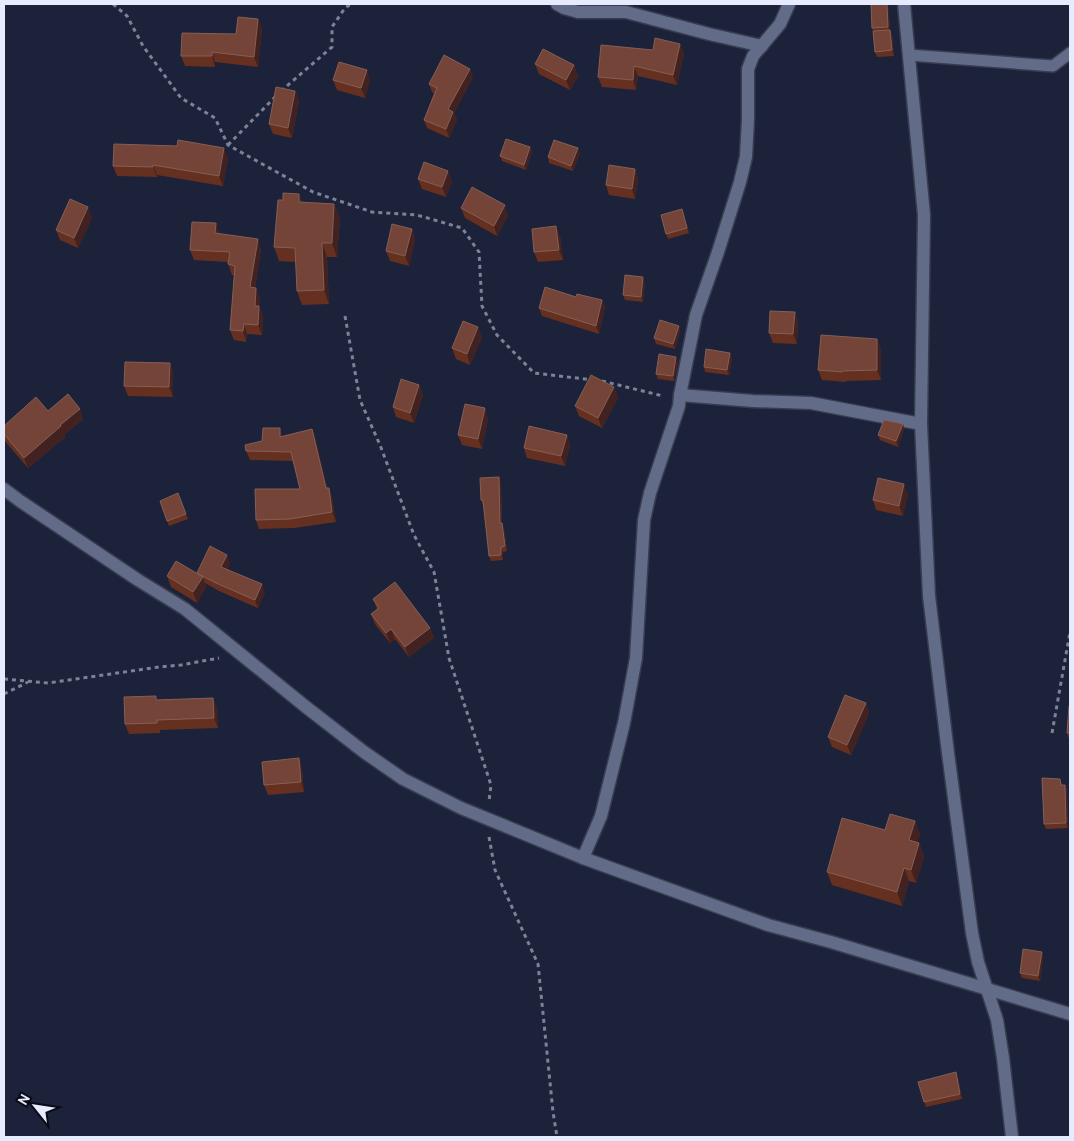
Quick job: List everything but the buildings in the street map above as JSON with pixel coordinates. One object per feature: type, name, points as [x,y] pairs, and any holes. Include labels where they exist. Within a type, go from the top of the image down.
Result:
[{"type":"street","points":[[557,4],[578,12],[626,12],[762,46]]},
{"type":"street","points":[[583,858],[601,816],[624,723],[636,658],[644,520],[650,493],[680,400],[696,315],[718,252],[740,182],[746,156],[748,69],[753,56],[780,24],[789,4]]},
{"type":"street","points":[[904,4],[924,215],[920,424],[930,604],[972,933],[978,962],[997,1020],[1012,1137]]},
{"type":"street","points":[[680,400],[811,403],[920,424]]},
{"type":"street","points":[[4,489],[185,609],[349,740],[402,779],[461,808],[583,858],[768,925],[831,942],[1070,1014]]},
{"type":"lane","points":[[909,55],[1053,66],[1070,53]]},
{"type":"path","points":[[113,4],[127,16],[142,46],[181,98],[215,118],[228,145],[313,192],[372,212],[417,215],[462,228],[479,252],[482,306],[497,335],[534,373],[594,380],[680,400]]},
{"type":"path","points":[[228,145],[287,85],[332,47],[332,27],[345,8],[351,4]]},
{"type":"path","points":[[345,316],[360,400],[380,445],[414,535],[434,572],[448,658],[491,785],[486,818],[495,870],[538,964],[557,1137]]},
{"type":"path","points":[[1052,733],[1070,632]]},
{"type":"path","points":[[4,679],[48,682],[181,665],[222,657],[234,649]]},
{"type":"path","points":[[4,694],[29,682]]}]
